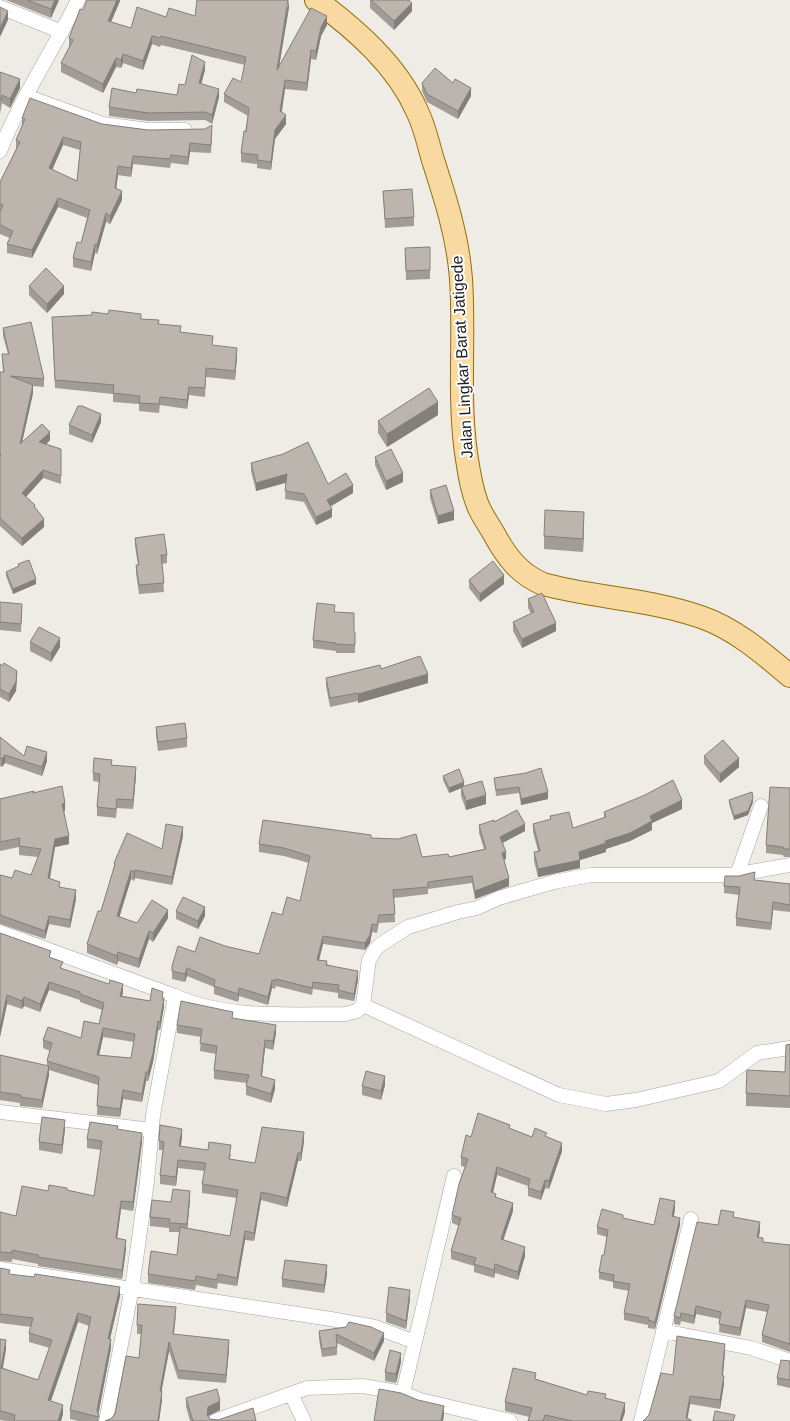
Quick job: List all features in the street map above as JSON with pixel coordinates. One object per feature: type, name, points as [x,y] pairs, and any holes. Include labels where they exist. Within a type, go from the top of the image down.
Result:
[{"type":"main road","name":"Jalan Lingkar Barat Jatigede","points":[[316,0],[366,43],[387,64],[404,87],[418,111],[454,233],[461,278],[463,426],[470,478],[478,508],[501,547],[519,570],[530,579],[543,584],[674,609],[702,617],[727,630],[767,656],[790,676]]},
{"type":"street","points":[[0,152],[10,124],[62,32],[77,0]]},
{"type":"street","points":[[0,7],[62,32]]},
{"type":"street","points":[[26,96],[103,124],[148,130],[196,130]]},
{"type":"street","points":[[737,876],[761,806]]},
{"type":"street","points":[[0,932],[189,1002],[235,1012],[345,1014],[357,1011],[363,1005],[369,960],[375,950],[408,927],[477,908],[499,898],[554,882],[591,875],[737,876],[750,872],[790,866]]},
{"type":"street","points":[[106,1421],[132,1288],[154,1106],[174,996]]},
{"type":"street","points":[[363,1005],[559,1095],[606,1104],[636,1100],[719,1081],[757,1053],[790,1048]]},
{"type":"street","points":[[0,1112],[152,1130]]},
{"type":"street","points":[[403,1393],[454,1176]]},
{"type":"street","points":[[642,1421],[691,1219]]},
{"type":"street","points":[[0,1269],[340,1320],[375,1327],[415,1342]]},
{"type":"street","points":[[663,1331],[751,1348],[790,1361]]},
{"type":"street","points":[[215,1421],[307,1388],[363,1386],[403,1393],[420,1400],[510,1421]]},
{"type":"street","points":[[292,1394],[304,1421]]},
{"type":"building","points":[[27,0],[55,0],[51,9]]},
{"type":"building","points":[[87,0],[117,0],[108,21],[131,28],[137,7],[166,17],[169,8],[195,16],[197,0],[288,0],[277,70],[311,8],[327,16],[321,27],[316,51],[311,50],[307,83],[285,80],[280,111],[286,115],[275,130],[271,162],[257,160],[258,155],[241,153],[249,108],[224,94],[233,78],[241,82],[246,57],[161,36],[160,38],[152,36],[143,61],[123,54],[121,60],[116,58],[103,84],[61,63],[73,40],[69,38],[80,9],[83,10]]},
{"type":"building","points":[[371,0],[409,0],[412,3],[394,21]]},
{"type":"building","points":[[0,7],[8,11],[0,28]]},
{"type":"building","points":[[192,55],[205,62],[199,83],[219,89],[212,115],[205,112],[148,113],[109,107],[112,88],[136,93],[137,89],[177,95],[179,84],[185,85]]},
{"type":"building","points":[[435,68],[453,83],[455,79],[471,88],[458,111],[427,94],[422,83]]},
{"type":"building","points":[[0,72],[20,79],[10,99],[2,95],[0,100]]},
{"type":"building","points":[[30,98],[102,124],[148,130],[205,129],[212,125],[211,145],[190,143],[188,157],[171,155],[170,159],[133,156],[131,168],[118,166],[115,188],[122,191],[110,216],[106,213],[91,262],[73,258],[77,242],[81,243],[90,210],[58,198],[32,250],[7,244],[13,231],[0,225],[0,212],[3,205],[0,204],[0,182],[20,142],[16,140],[25,119],[22,118]],"holes":[[[63,137],[81,142],[77,181],[49,168]]]},
{"type":"building","points":[[412,189],[414,217],[385,219],[383,191]]},
{"type":"building","points":[[430,247],[430,270],[406,271],[405,248]]},
{"type":"building","points":[[46,268],[64,286],[47,304],[29,286]]},
{"type":"building","points":[[109,310],[141,314],[141,319],[159,320],[158,324],[181,326],[180,332],[213,336],[212,345],[237,348],[235,371],[206,368],[205,388],[189,387],[187,400],[160,397],[159,404],[139,403],[140,396],[113,393],[114,385],[55,380],[52,317],[92,315],[92,312],[108,314]]},
{"type":"building","points":[[31,322],[44,379],[10,376],[33,385],[20,444],[42,424],[50,432],[39,442],[61,449],[61,476],[43,470],[22,493],[35,505],[44,519],[22,538],[0,518],[0,372],[4,372],[2,354],[9,354],[3,328]]},
{"type":"building","points":[[429,388],[438,402],[387,434],[378,421]]},
{"type":"building","points":[[78,406],[101,414],[92,435],[69,425]]},
{"type":"building","points":[[308,442],[328,484],[346,473],[353,485],[327,500],[332,509],[316,517],[304,494],[285,491],[287,474],[256,483],[251,463],[283,454]]},
{"type":"building","points":[[391,449],[403,473],[386,481],[375,457]]},
{"type":"building","points":[[446,485],[454,511],[438,516],[430,490]]},
{"type":"building","points":[[545,510],[584,512],[583,539],[544,536]]},
{"type":"building","points":[[164,534],[167,555],[161,555],[164,583],[139,585],[136,565],[139,565],[135,538]]},
{"type":"building","points":[[29,560],[36,579],[13,589],[6,572],[19,566],[18,564]]},
{"type":"building","points":[[493,561],[504,575],[480,594],[469,580]]},
{"type":"building","points":[[542,593],[556,623],[522,639],[513,622],[534,612],[528,599]]},
{"type":"building","points":[[0,602],[22,604],[21,624],[0,622]]},
{"type":"building","points":[[317,603],[335,605],[334,612],[354,613],[355,645],[313,640]]},
{"type":"building","points":[[39,627],[60,638],[51,653],[30,642]]},
{"type":"building","points":[[420,656],[428,674],[358,694],[330,698],[326,678],[380,665],[381,669]]},
{"type":"building","points":[[4,663],[17,671],[16,682],[9,694],[0,689],[0,664],[3,666]]},
{"type":"building","points":[[185,723],[187,738],[158,742],[156,727]]},
{"type":"building","points":[[0,737],[24,756],[27,746],[47,752],[42,767],[5,755],[2,759],[0,757]]},
{"type":"building","points":[[723,740],[739,758],[720,774],[704,756]]},
{"type":"building","points":[[94,758],[112,760],[111,765],[136,767],[133,800],[117,799],[116,809],[97,807],[100,774],[93,773]]},
{"type":"building","points":[[541,768],[548,792],[521,799],[519,787],[496,790],[494,778],[526,773]]},
{"type":"building","points":[[459,769],[464,782],[449,788],[443,776]]},
{"type":"building","points":[[673,780],[682,800],[650,816],[652,821],[630,833],[579,852],[580,860],[538,869],[534,852],[540,851],[533,824],[551,819],[550,816],[569,812],[573,828],[606,817],[604,812],[645,795]]},
{"type":"building","points":[[482,781],[486,795],[466,801],[461,787]]},
{"type":"building","points":[[62,786],[65,803],[62,804],[69,836],[55,839],[48,878],[60,882],[59,887],[76,890],[70,920],[49,916],[45,931],[0,915],[0,875],[12,878],[15,870],[31,875],[41,849],[19,846],[20,838],[0,842],[0,799]]},
{"type":"building","points":[[770,787],[790,788],[790,849],[766,845]]},
{"type":"building","points":[[752,792],[753,798],[748,811],[734,816],[729,800]]},
{"type":"building","points":[[517,810],[525,824],[500,837],[506,852],[502,853],[509,878],[475,891],[472,876],[428,882],[428,887],[393,890],[395,914],[379,915],[377,925],[372,924],[370,935],[365,943],[323,936],[317,960],[327,961],[326,965],[358,971],[354,994],[338,990],[339,985],[313,982],[312,988],[276,979],[275,981],[272,980],[268,997],[239,988],[238,994],[214,986],[215,980],[187,968],[185,974],[172,971],[178,946],[195,952],[200,937],[225,946],[259,954],[272,912],[282,915],[287,897],[300,901],[310,856],[284,848],[259,844],[263,820],[371,835],[371,838],[398,839],[416,834],[422,857],[448,854],[449,857],[486,849],[479,825],[494,820],[494,822]]},
{"type":"building","points":[[166,824],[183,827],[172,877],[131,870],[117,916],[137,923],[152,900],[168,910],[153,933],[149,931],[139,959],[118,952],[117,956],[87,944],[98,911],[101,911],[114,863],[127,833],[162,849]]},
{"type":"building","points":[[755,872],[754,880],[790,884],[790,905],[773,902],[771,923],[736,918],[740,887],[724,886],[725,876],[739,876]]},
{"type":"building","points":[[183,897],[205,907],[198,921],[176,911]]},
{"type":"building","points":[[0,933],[51,951],[49,957],[63,962],[60,968],[109,984],[110,980],[123,984],[120,996],[150,1001],[152,988],[163,992],[162,998],[164,998],[160,1022],[158,1021],[153,1053],[148,1072],[146,1072],[142,1094],[123,1090],[120,1109],[97,1106],[99,1077],[47,1061],[52,1043],[43,1040],[48,1027],[81,1038],[84,1021],[99,1024],[104,1003],[80,994],[80,992],[49,982],[40,1004],[24,997],[22,1001],[7,995],[0,1028]],"holes":[[[103,1028],[135,1034],[131,1058],[97,1055]]]},
{"type":"building","points":[[181,1001],[233,1012],[232,1018],[276,1025],[273,1041],[265,1040],[261,1076],[275,1080],[271,1094],[246,1086],[249,1075],[214,1070],[217,1046],[200,1043],[202,1029],[177,1025]]},
{"type":"building","points":[[790,1044],[790,1096],[746,1093],[747,1070],[785,1072],[786,1045]]},
{"type":"building","points":[[0,1055],[49,1066],[42,1100],[0,1092]]},
{"type":"building","points":[[366,1071],[385,1076],[381,1091],[362,1086]]},
{"type":"building","points":[[478,1113],[510,1125],[509,1128],[532,1137],[535,1128],[547,1133],[545,1136],[562,1143],[549,1181],[545,1180],[541,1192],[528,1188],[530,1179],[497,1167],[491,1192],[496,1194],[495,1197],[513,1203],[501,1239],[525,1247],[518,1272],[495,1264],[494,1270],[474,1264],[476,1258],[451,1251],[461,1218],[452,1215],[459,1184],[468,1159],[461,1157],[466,1135],[471,1137]]},
{"type":"building","points":[[42,1117],[65,1120],[62,1145],[39,1142]]},
{"type":"building","points":[[90,1122],[118,1126],[117,1129],[142,1133],[133,1202],[121,1201],[116,1238],[126,1240],[122,1270],[38,1257],[38,1255],[12,1250],[12,1253],[0,1252],[0,1212],[16,1216],[22,1186],[48,1191],[49,1185],[94,1196],[102,1141],[87,1139]]},
{"type":"building","points":[[160,1125],[182,1129],[179,1146],[208,1150],[209,1142],[231,1145],[229,1159],[255,1163],[262,1127],[304,1132],[301,1153],[298,1153],[287,1198],[261,1192],[254,1233],[245,1231],[237,1278],[218,1274],[217,1280],[196,1276],[195,1281],[148,1274],[151,1251],[177,1255],[180,1227],[230,1236],[238,1190],[202,1184],[206,1163],[178,1160],[176,1177],[160,1175],[164,1142],[159,1141]]},
{"type":"building","points":[[173,1189],[190,1191],[187,1224],[169,1223],[170,1219],[150,1217],[152,1200],[171,1202]]},
{"type":"building","points":[[660,1198],[675,1201],[672,1216],[680,1218],[655,1322],[648,1320],[649,1318],[624,1313],[630,1284],[613,1281],[614,1275],[599,1272],[608,1230],[597,1227],[602,1209],[623,1215],[623,1218],[654,1225]]},
{"type":"building","points":[[721,1210],[734,1212],[733,1217],[760,1222],[757,1237],[763,1238],[763,1242],[790,1245],[790,1344],[762,1335],[769,1305],[746,1300],[740,1328],[719,1324],[721,1312],[696,1306],[694,1316],[681,1313],[680,1318],[674,1316],[697,1222],[718,1225]]},
{"type":"building","points":[[285,1260],[327,1265],[324,1285],[282,1279]]},
{"type":"building","points":[[0,1268],[10,1270],[9,1274],[34,1277],[35,1274],[120,1287],[108,1339],[111,1339],[97,1410],[99,1417],[70,1410],[91,1317],[78,1313],[48,1400],[63,1405],[58,1421],[14,1421],[15,1415],[0,1411],[0,1339],[6,1340],[1,1368],[38,1380],[52,1340],[29,1333],[33,1318],[0,1314]]},
{"type":"building","points":[[389,1287],[410,1290],[406,1321],[386,1313]]},
{"type":"building","points":[[138,1304],[176,1307],[173,1334],[229,1340],[226,1375],[178,1370],[169,1342],[160,1391],[162,1391],[158,1421],[105,1421],[112,1418],[115,1414],[126,1356],[139,1358],[142,1325],[137,1325]]},
{"type":"building","points":[[349,1322],[371,1327],[384,1333],[374,1353],[336,1334],[337,1347],[322,1349],[319,1331],[346,1327]]},
{"type":"building","points":[[677,1336],[725,1344],[722,1375],[724,1376],[720,1400],[690,1396],[686,1418],[691,1421],[643,1421],[649,1415],[661,1373],[673,1375]]},
{"type":"building","points":[[390,1350],[401,1353],[396,1374],[385,1372]]},
{"type":"building","points":[[781,1360],[790,1361],[790,1380],[777,1378]]},
{"type":"building","points":[[513,1368],[536,1373],[535,1379],[587,1395],[588,1391],[606,1394],[605,1398],[625,1403],[620,1421],[573,1421],[545,1415],[543,1421],[528,1421],[532,1408],[505,1402]]},
{"type":"building","points":[[217,1389],[220,1401],[208,1407],[207,1415],[210,1419],[218,1420],[253,1408],[256,1421],[193,1421],[186,1398]]},
{"type":"building","points":[[379,1389],[401,1393],[418,1400],[444,1406],[441,1421],[374,1421]]},
{"type":"building","points":[[715,1411],[735,1415],[733,1421],[713,1421]]}]
